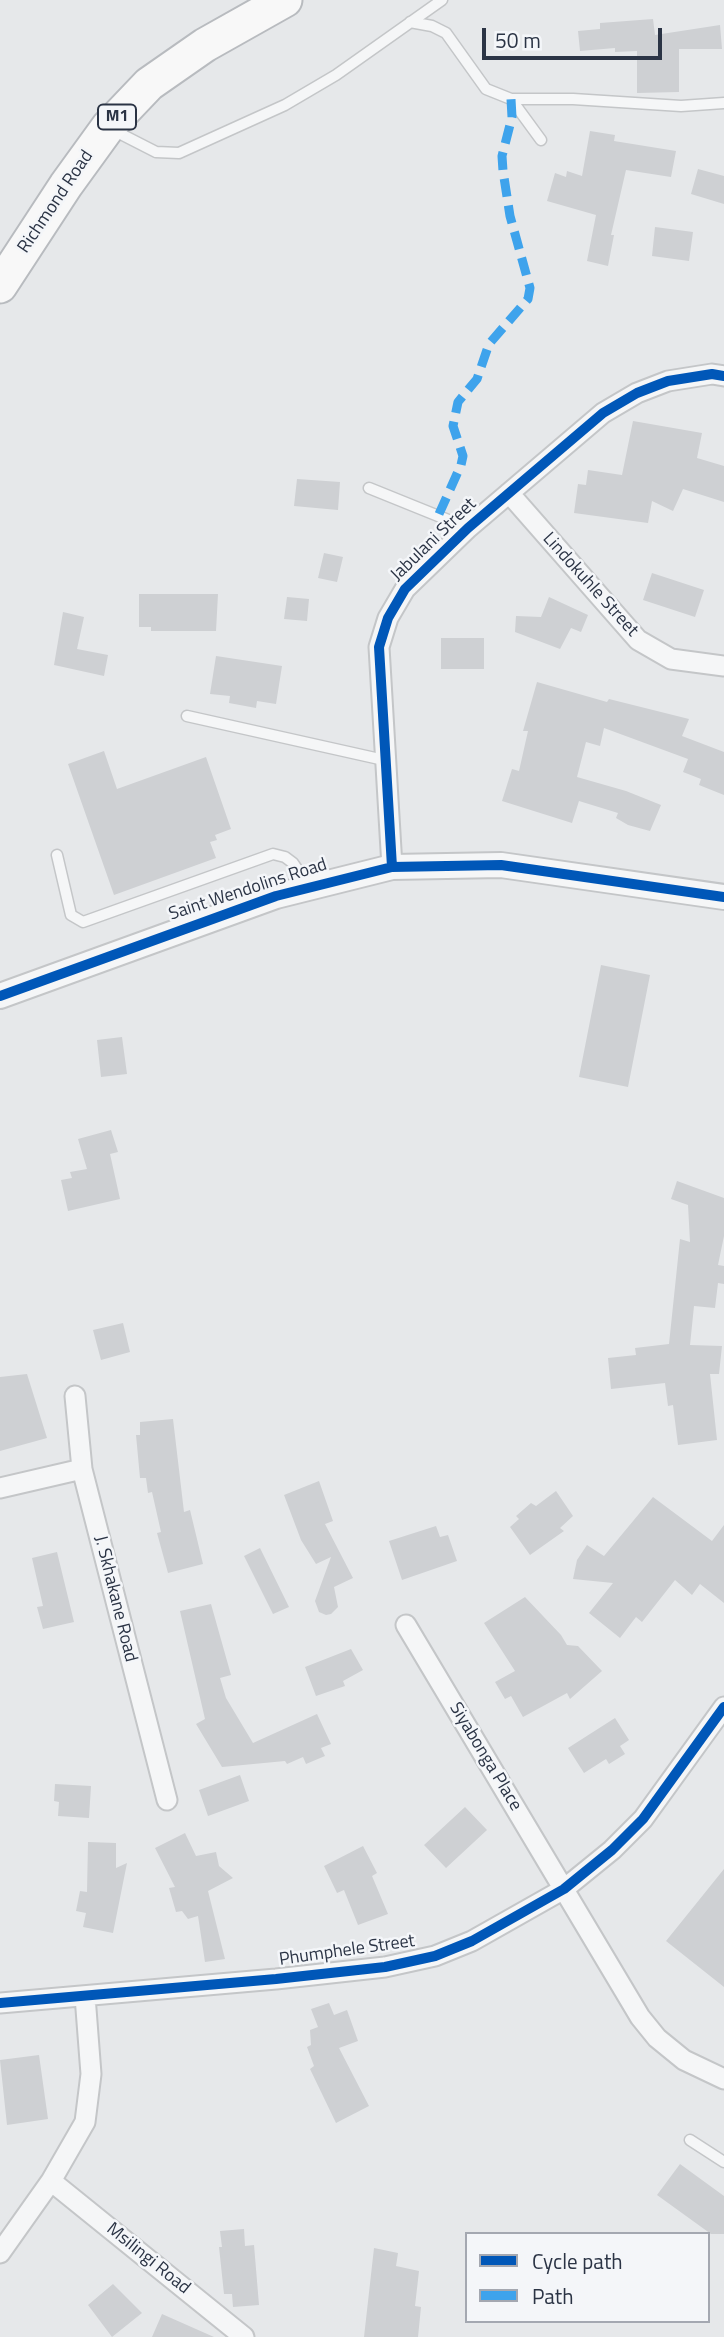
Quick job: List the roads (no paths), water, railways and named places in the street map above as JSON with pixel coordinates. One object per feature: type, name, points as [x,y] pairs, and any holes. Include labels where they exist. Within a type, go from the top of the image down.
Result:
[{"type":"highway","name":"Richmond Road","points":[[0,286],[65,185],[108,127],[149,84],[205,46],[285,0]]},
{"type":"street","name":"Jabulani Street","points":[[392,867],[379,647],[388,618],[405,589],[468,528],[603,413],[637,393],[668,381],[712,374],[724,376]]},
{"type":"street","name":"Lindokuhle Street","points":[[509,493],[638,640],[671,659],[724,667]]},
{"type":"street","name":"Saint Wendolins Road","points":[[0,996],[275,896],[311,890],[340,878],[392,867],[501,865],[724,897]]},
{"type":"street","name":"J. Skhakane Road","points":[[75,1396],[82,1469],[167,1800]]},
{"type":"street","points":[[0,1488],[82,1469]]},
{"type":"street","name":"Siyabonga Place","points":[[405,1625],[640,2017],[657,2038],[684,2060],[724,2080]]},
{"type":"street","name":"Phumphele Street","points":[[0,2003],[358,1970],[435,1956],[472,1941],[564,1889],[612,1850],[643,1819],[724,1707]]},
{"type":"street","points":[[0,2253],[51,2180],[85,2122],[90,2100],[91,2074],[85,1996]]},
{"type":"street","name":"Msilingi Road","points":[[51,2180],[244,2337]]},
{"type":"lane","points":[[108,127],[156,152],[179,153],[285,105],[336,75],[442,0]]},
{"type":"lane","points":[[410,22],[432,26],[446,33],[486,89],[511,99],[573,99],[681,106],[724,103]]},
{"type":"lane","points":[[511,99],[541,140]]},
{"type":"lane","points":[[369,488],[468,528]]},
{"type":"lane","points":[[187,716],[384,760]]},
{"type":"lane","points":[[57,855],[71,915],[83,922],[273,854],[285,857],[293,863],[311,890]]},
{"type":"lane","points":[[690,2140],[724,2162]]}]
